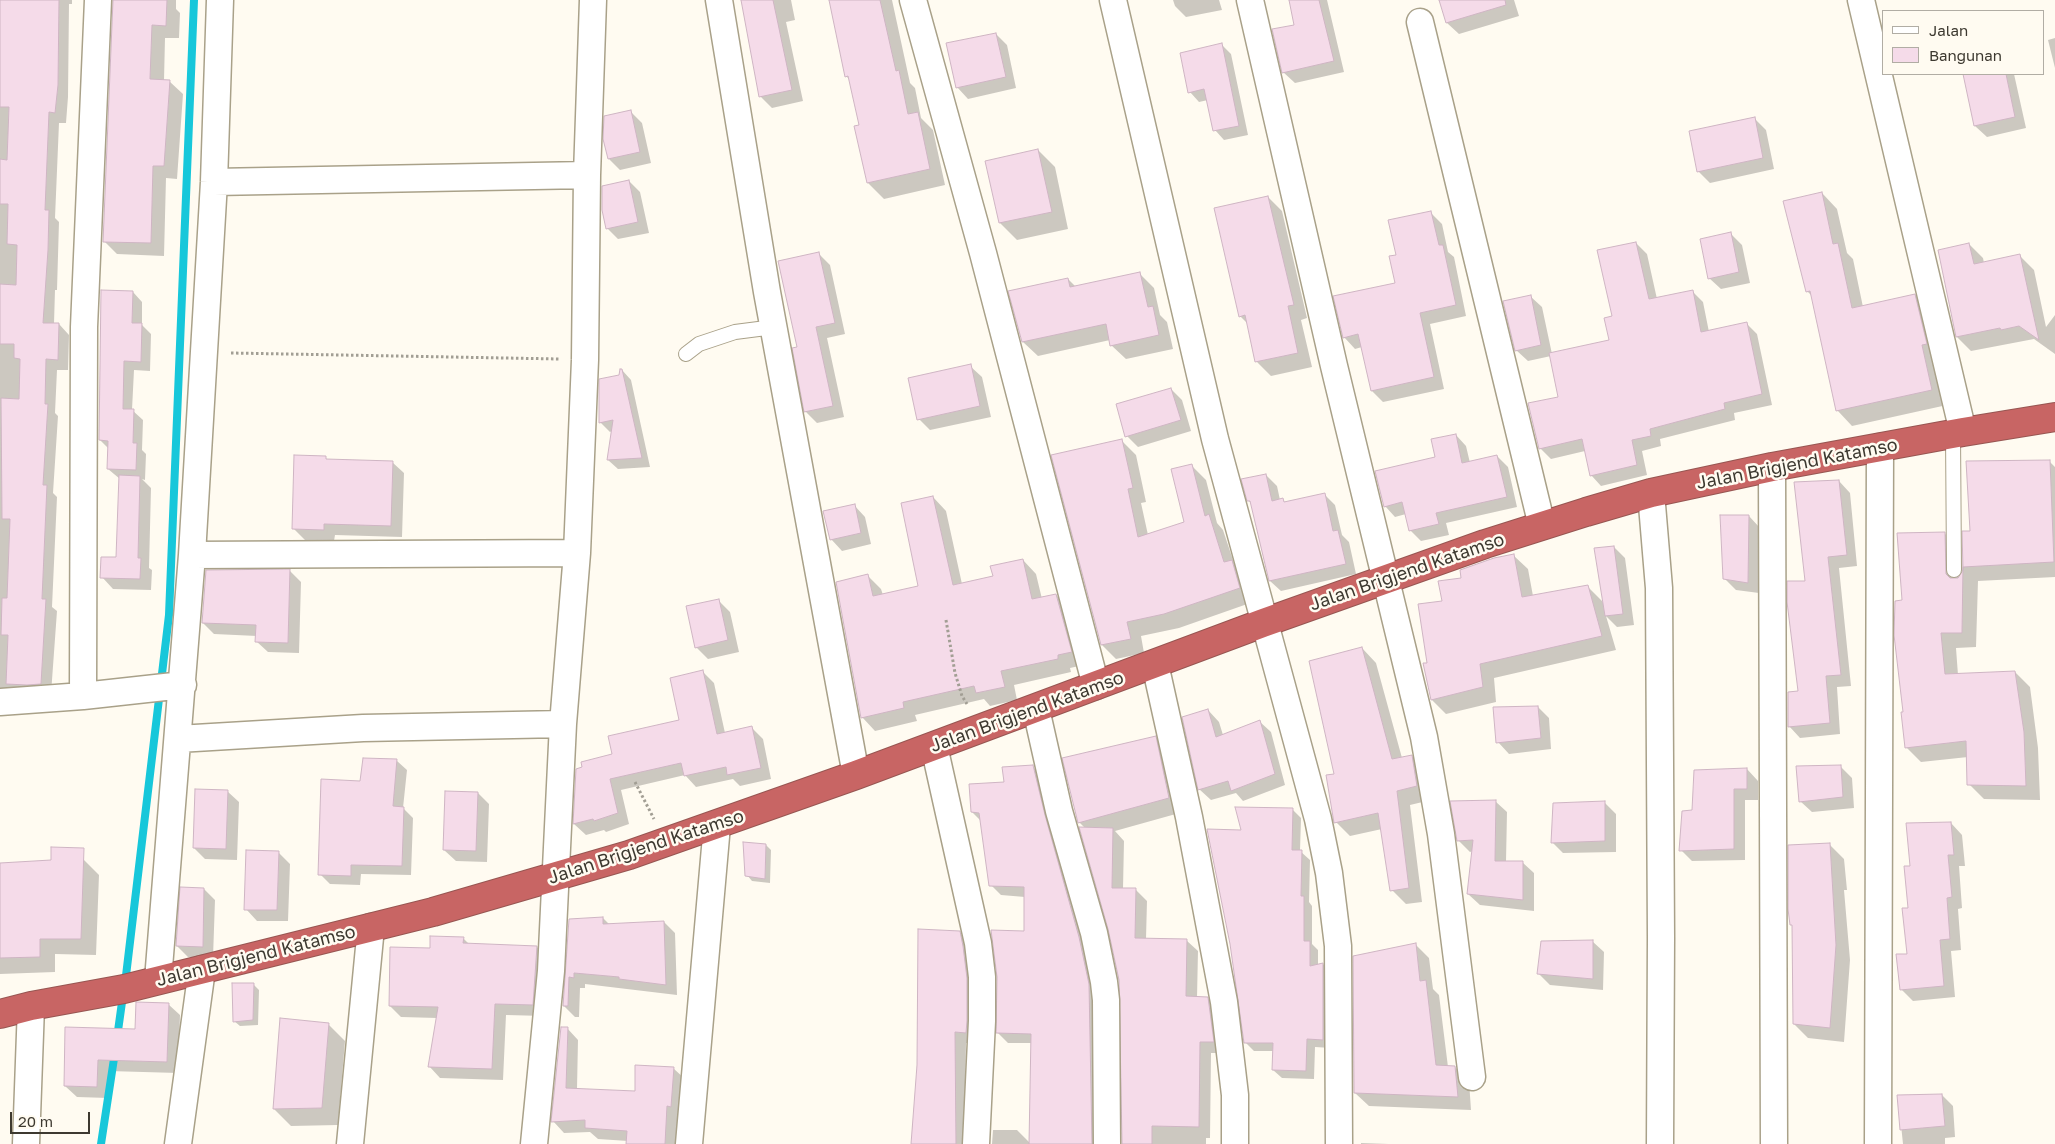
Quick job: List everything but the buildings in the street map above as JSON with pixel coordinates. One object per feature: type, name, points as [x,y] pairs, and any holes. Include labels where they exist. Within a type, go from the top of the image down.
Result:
[{"type":"highway","name":"Jalan Brigjend Katamso","points":[[0,1014],[158,980],[433,912],[555,877],[717,825],[1387,579],[1542,526],[1652,493],[1772,467],[2055,417]]},
{"type":"street","points":[[83,696],[84,327],[98,0]]},
{"type":"street","points":[[158,980],[192,555],[214,182],[220,0]]},
{"type":"street","points":[[534,1144],[551,971],[563,724],[577,553],[585,360],[587,175],[593,0]]},
{"type":"street","points":[[719,0],[774,327],[856,775]]},
{"type":"street","points":[[913,0],[983,253],[1096,686]]},
{"type":"street","points":[[1113,0],[1215,438],[1263,623],[1318,819],[1329,872],[1338,946],[1339,1144]]},
{"type":"street","points":[[1250,0],[1334,366],[1424,737],[1441,834],[1472,1078]]},
{"type":"street","points":[[1861,0],[1958,433]]},
{"type":"street","points":[[1420,22],[1542,526]]},
{"type":"street","points":[[214,182],[587,175]]},
{"type":"street","points":[[1878,1144],[1880,447]]},
{"type":"street","points":[[1772,467],[1774,1144]]},
{"type":"street","points":[[1652,493],[1659,588],[1660,1144]]},
{"type":"street","points":[[192,555],[577,553]]},
{"type":"street","points":[[1155,664],[1189,817],[1223,993],[1235,1095],[1235,1144]]},
{"type":"street","points":[[0,702],[83,696],[183,685]]},
{"type":"street","points":[[1036,709],[1059,811],[1094,933],[1104,982],[1106,1000],[1107,1144]]},
{"type":"street","points":[[178,739],[363,728],[563,724]]},
{"type":"street","points":[[934,746],[978,943],[982,977],[982,1021],[976,1144]]},
{"type":"street","points":[[689,1144],[717,825]]},
{"type":"street","points":[[350,1144],[370,927]]},
{"type":"street","points":[[178,1144],[202,968]]},
{"type":"street","points":[[26,1144],[31,1006]]},
{"type":"lane","points":[[686,354],[700,344],[735,332],[774,327]]},
{"type":"lane","points":[[1954,570],[1958,433]]},
{"type":"path","points":[[203,352],[585,360]]},
{"type":"path","points":[[946,620],[962,696],[982,728]]},
{"type":"path","points":[[635,782],[650,813],[669,841]]},
{"type":"waterway","points":[[125,984],[169,615],[194,0]]},
{"type":"waterway","points":[[117,1038],[123,995]]},
{"type":"waterway","points":[[101,1144],[115,1052]]}]
